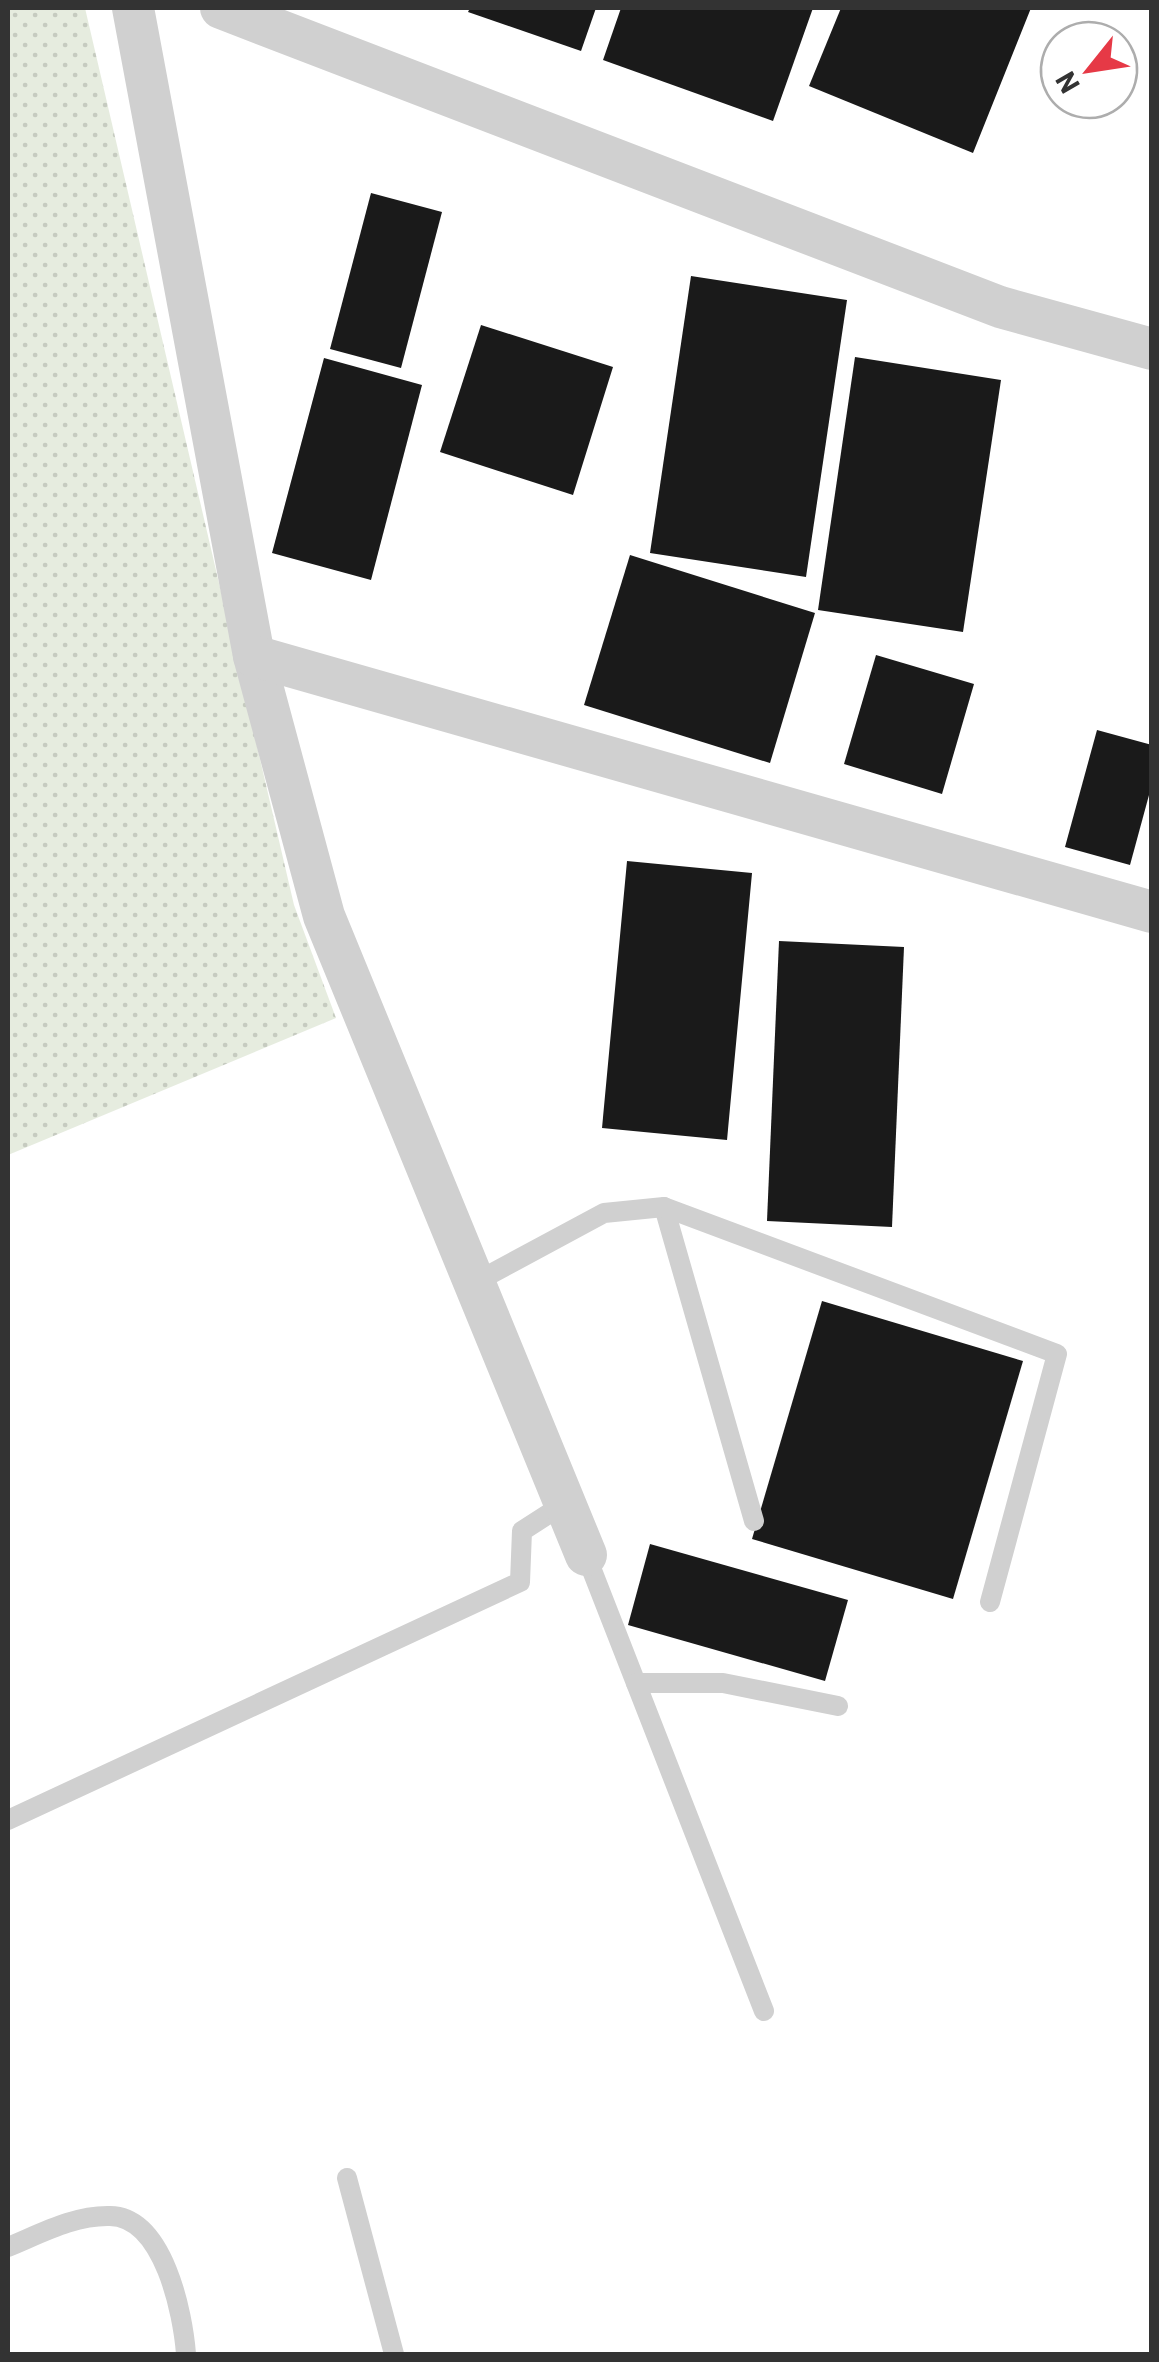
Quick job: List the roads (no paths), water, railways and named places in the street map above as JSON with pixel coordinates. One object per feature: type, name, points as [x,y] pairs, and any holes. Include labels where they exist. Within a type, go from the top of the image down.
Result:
[{"type":"street","points":[[133,8],[254,656],[324,916],[586,1555]]},
{"type":"street","points":[[221,8],[1000,307],[1152,349]]},
{"type":"street","points":[[254,656],[1152,912]]},
{"type":"lane","points":[[474,1283],[604,1212],[664,1207],[1056,1354],[990,1602]]},
{"type":"lane","points":[[664,1207],[754,1521]]},
{"type":"lane","points":[[8,1820],[520,1582],[522,1531],[564,1504]]},
{"type":"lane","points":[[586,1555],[764,2011]]},
{"type":"lane","points":[[636,1683],[723,1683],[838,1706]]},
{"type":"lane","points":[[347,2178],[394,2354]]},
{"type":"lane","points":[[8,2247],[84,2218],[115,2216],[133,2223],[150,2238],[168,2273],[184,2315],[186,2354]]}]
